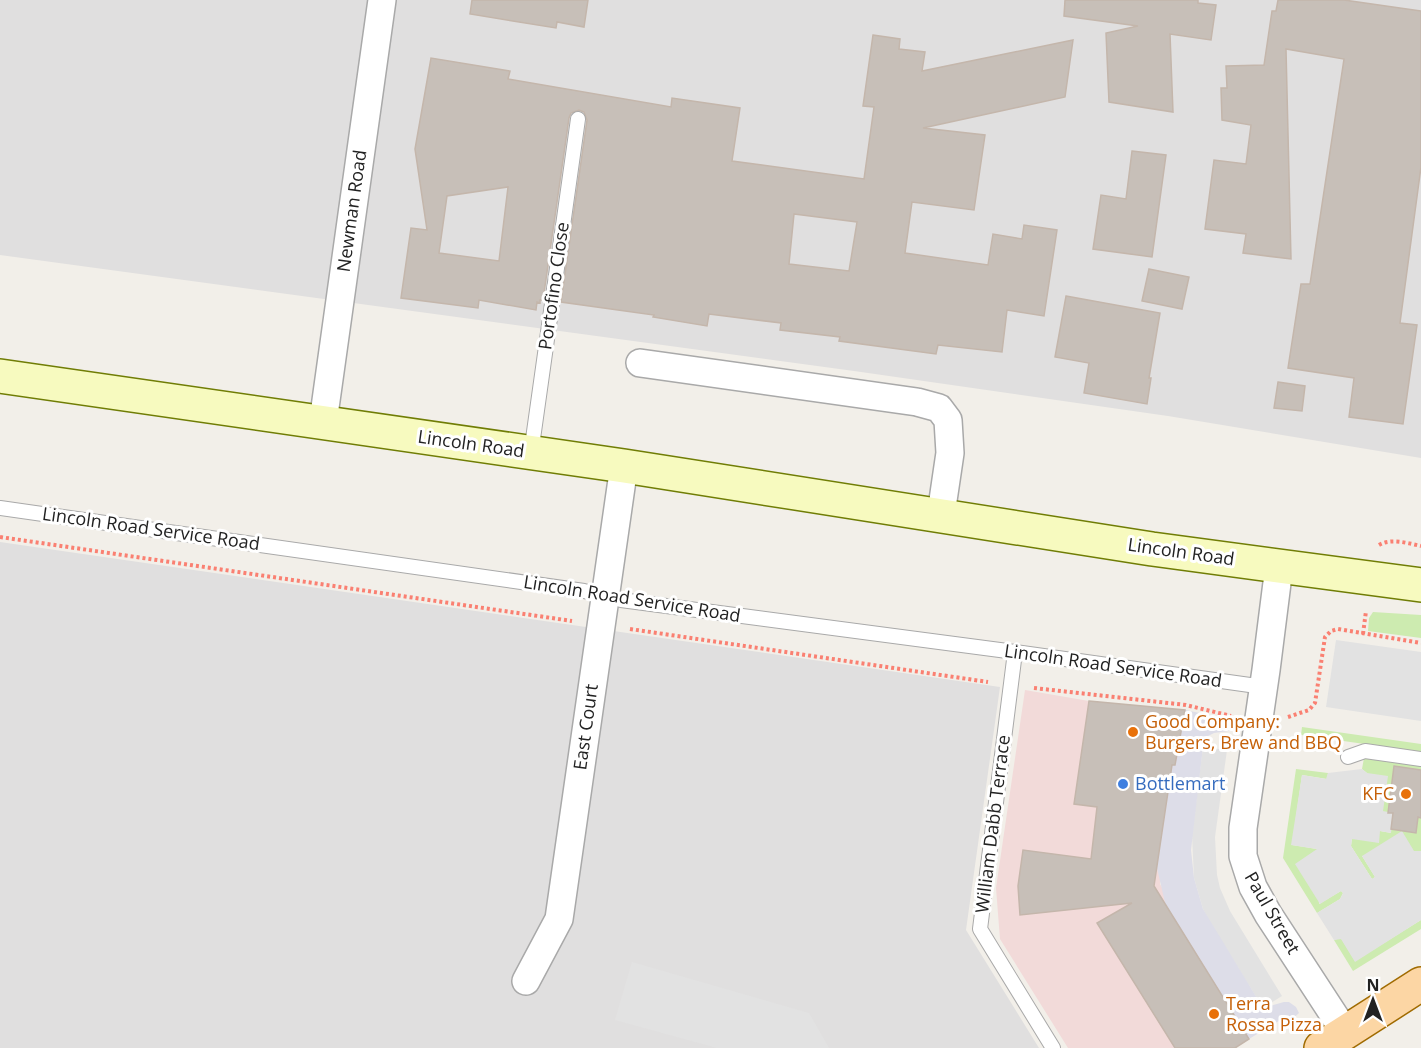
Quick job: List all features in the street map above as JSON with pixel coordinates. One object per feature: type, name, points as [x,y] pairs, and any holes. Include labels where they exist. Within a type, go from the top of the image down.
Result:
[{"type":"main road","name":"Lincoln Road","points":[[0,376],[624,466],[941,514],[1152,549],[1421,585]]},
{"type":"main road","points":[[1333,1040],[1421,984]]},
{"type":"street","name":"Newman Road","points":[[323,422],[382,0]]},
{"type":"street","points":[[640,363],[917,402],[939,408],[948,420],[950,453],[941,514]]},
{"type":"street","name":"East Court","points":[[526,981],[559,919],[624,466]]},
{"type":"street","name":"Paul Street","points":[[1279,567],[1242,844],[1246,870],[1253,887],[1333,1040]]},
{"type":"lane","name":"Portofino Close","points":[[531,453],[578,120]]},
{"type":"lane","name":"Lincoln Road Service Road","points":[[0,508],[573,589],[621,600],[1264,687]]},
{"type":"lane","name":"William Dabb Terrace","points":[[1015,652],[980,929],[1053,1048]]},
{"type":"lane","points":[[1348,757],[1365,752],[1421,759]]},
{"type":"shaded area","points":[[0,0],[1421,0],[1421,458],[1168,416],[854,371],[0,255]]},
{"type":"shaded area","points":[[0,542],[1000,687],[966,930],[1039,1048],[0,1048]]},
{"type":"shaded area","points":[[1336,640],[1421,652],[1421,721],[1326,707]]},
{"type":"shaded area","points":[[1025,690],[1089,701],[1185,710],[1160,884],[1252,1033],[1249,1039],[1235,1048],[1068,1048],[1000,939],[996,888]]},
{"type":"shaded area","points":[[1185,710],[1234,720],[1233,727],[1229,731],[1208,736],[1203,747],[1191,850],[1194,878],[1203,909],[1263,1008],[1289,1002],[1296,1007],[1299,1013],[1286,1025],[1282,1019],[1249,1039],[1166,907],[1157,868],[1172,765]]},
{"type":"shaded area","points":[[1203,747],[1227,750],[1215,837],[1217,875],[1230,911],[1282,996],[1263,1008],[1203,909],[1194,878],[1192,835]]},
{"type":"shaded area","points":[[1362,769],[1367,773],[1388,776],[1383,811],[1393,813],[1391,833],[1380,831],[1379,843],[1352,839],[1351,846],[1372,879],[1375,877],[1362,856],[1402,831],[1414,851],[1421,851],[1421,920],[1355,962],[1341,939],[1334,940],[1317,913],[1340,899],[1343,893],[1341,891],[1320,904],[1295,864],[1317,849],[1291,845],[1302,775],[1326,779],[1328,773]]},
{"type":"shaded area","points":[[632,962],[809,1013],[829,1048],[717,1048],[615,1020]]},
{"type":"green space","points":[[1373,612],[1421,615],[1421,638],[1368,631],[1369,618]]},
{"type":"green space","points":[[1302,727],[1421,744],[1421,752],[1301,735]]},
{"type":"green space","points":[[1364,758],[1421,766],[1421,770],[1405,768],[1393,774],[1388,813],[1383,812],[1367,773],[1362,769]]},
{"type":"green space","points":[[1296,769],[1328,773],[1327,779],[1302,775],[1292,845],[1317,849],[1319,904],[1341,891],[1343,893],[1340,899],[1317,913],[1283,858]]},
{"type":"green space","points":[[1418,817],[1421,818],[1421,851],[1362,856],[1375,877],[1372,879],[1351,846],[1352,839],[1380,831],[1391,833],[1391,829],[1416,833]]},
{"type":"green space","points":[[1421,920],[1421,929],[1353,971],[1334,940],[1341,938],[1355,961]]},
{"type":"building","points":[[472,0],[588,0],[584,27],[557,22],[556,28],[470,14]]},
{"type":"building","points":[[1065,0],[1198,0],[1198,3],[1216,5],[1211,40],[1170,34],[1173,112],[1109,102],[1106,33],[1138,26],[1064,16]]},
{"type":"building","points":[[1278,0],[1344,0],[1421,11],[1421,167],[1400,323],[1417,325],[1403,424],[1349,417],[1354,378],[1288,368],[1301,284],[1310,284],[1344,59],[1286,49],[1291,259],[1243,253],[1246,234],[1205,229],[1214,160],[1246,164],[1251,125],[1222,120],[1221,88],[1227,88],[1226,66],[1264,65],[1272,11],[1276,11]]},
{"type":"building","points":[[873,35],[900,39],[899,49],[925,52],[922,71],[1073,40],[1065,97],[923,128],[985,135],[974,210],[912,202],[905,253],[988,265],[993,234],[1022,239],[1024,225],[1057,230],[1044,316],[1007,310],[1002,352],[938,345],[936,354],[839,341],[840,337],[780,330],[781,323],[709,314],[707,326],[653,317],[654,315],[561,302],[587,120],[584,112],[579,110],[571,113],[569,118],[543,300],[540,300],[540,303],[537,302],[536,310],[479,300],[478,308],[401,298],[411,228],[427,230],[415,149],[431,58],[510,71],[508,79],[671,107],[672,98],[740,108],[732,161],[864,179],[874,107],[863,106]],"holes":[[[508,187],[499,261],[439,253],[447,196]],[[794,214],[857,222],[849,271],[789,264]]]},
{"type":"building","points":[[1132,151],[1166,155],[1152,257],[1093,249],[1101,195],[1126,199]]},
{"type":"building","points":[[1149,269],[1189,277],[1182,309],[1142,301]]},
{"type":"building","points":[[1066,296],[1160,313],[1147,404],[1084,393],[1089,363],[1055,357]]},
{"type":"building","points":[[1278,382],[1305,386],[1302,411],[1274,408]]},
{"type":"building","points":[[1089,701],[1185,710],[1175,765],[1172,765],[1154,886],[1249,1039],[1235,1048],[1175,1048],[1097,923],[1132,903],[1020,915],[1018,886],[1023,850],[1091,859],[1097,807],[1074,804]]},
{"type":"building","name":"KFC","points":[[1394,766],[1421,770],[1421,818],[1418,817],[1416,833],[1391,829],[1393,813],[1388,813]]},
{"type":"place","name":"Good Company: Burgers, Brew and BBQ","points":[[1133,732]]},
{"type":"place","name":"Bottlemart","points":[[1123,784]]},
{"type":"place","name":"KFC","points":[[1406,794]]},
{"type":"place","name":"Terra Rossa Pizza","points":[[1214,1014]]}]
